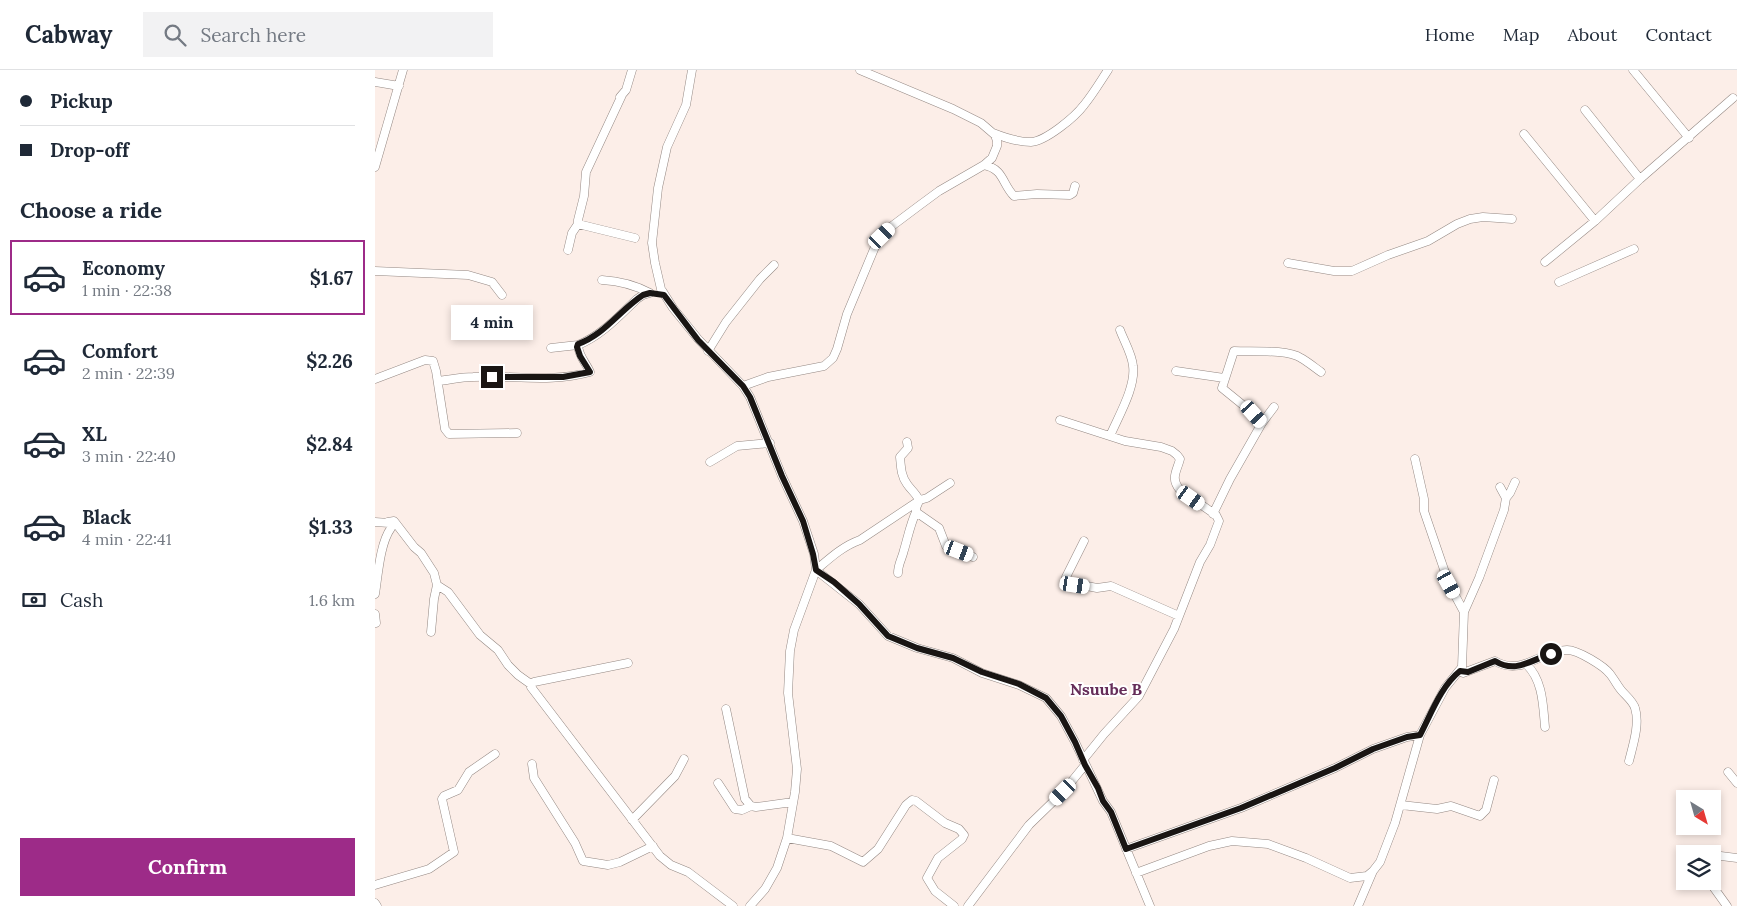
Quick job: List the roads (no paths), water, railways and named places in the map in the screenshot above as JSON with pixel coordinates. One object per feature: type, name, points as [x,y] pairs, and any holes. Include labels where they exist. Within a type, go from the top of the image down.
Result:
[{"type":"street","points":[[375,167],[403,70]]},
{"type":"street","points":[[615,101],[626,90],[632,70]]},
{"type":"street","points":[[692,70],[686,105],[667,147],[655,207],[652,243],[657,278],[664,295],[709,351],[743,386],[750,397],[782,476],[803,521],[816,570],[834,582],[859,604],[888,636],[917,648],[953,658],[982,672],[1019,684],[1046,698],[1061,716],[1103,801],[1111,812],[1150,906]]},
{"type":"street","points":[[860,70],[953,109],[1005,138],[1030,142],[1041,139],[1079,111],[1108,70]]},
{"type":"street","points":[[1633,70],[1689,138]]},
{"type":"street","points":[[375,82],[399,86]]},
{"type":"street","points":[[568,250],[572,233],[578,224],[587,172],[622,95]]},
{"type":"street","points":[[1545,262],[1595,221],[1733,98]]},
{"type":"street","points":[[1585,110],[1640,179]]},
{"type":"street","points":[[743,386],[768,377],[824,366],[829,363],[837,349],[847,314],[877,242],[892,226],[939,191],[985,165],[997,146],[997,141],[992,132]]},
{"type":"street","points":[[1524,134],[1595,221]]},
{"type":"street","points":[[985,165],[993,167],[998,171],[1014,196],[1037,194],[1070,195],[1073,193],[1075,186]]},
{"type":"street","points":[[1288,263],[1340,272],[1352,272],[1388,255],[1428,242],[1457,224],[1470,219],[1483,217],[1512,219]]},
{"type":"street","points":[[578,224],[635,238]]},
{"type":"street","points":[[1559,282],[1634,249]]},
{"type":"street","points":[[709,351],[726,322],[759,279],[774,265]]},
{"type":"street","points":[[375,271],[468,275],[492,282],[502,295]]},
{"type":"street","points":[[602,280],[615,281],[650,293],[664,295]]},
{"type":"street","points":[[551,348],[578,344],[589,340],[637,299],[650,293]]},
{"type":"street","points":[[1110,436],[1127,397],[1133,374],[1132,360],[1120,330]]},
{"type":"street","points":[[438,381],[473,377],[563,377],[590,372],[580,356],[578,344]]},
{"type":"street","points":[[1262,422],[1222,388],[1234,351],[1283,352],[1301,358],[1321,372]]},
{"type":"street","points":[[375,379],[429,360],[433,361],[445,429],[449,434],[517,433]]},
{"type":"street","points":[[1176,371],[1224,378]]},
{"type":"street","points":[[1213,514],[1262,422],[1274,407]]},
{"type":"street","points":[[968,906],[1029,825],[1063,792],[1110,727],[1139,696],[1174,630],[1200,562],[1210,545],[1219,523],[1213,514],[1179,490],[1173,476],[1180,461],[1177,455],[1161,447],[1134,443],[1060,420]]},
{"type":"street","points":[[898,573],[898,566],[919,500],[907,485],[900,466],[900,457],[908,448],[907,442]]},
{"type":"street","points":[[710,462],[737,446],[770,443]]},
{"type":"street","points":[[1415,459],[1424,499],[1424,511],[1449,584],[1464,612]]},
{"type":"street","points":[[1358,906],[1395,824],[1420,735],[1445,688],[1460,671],[1463,662],[1464,612],[1479,578],[1504,510],[1506,498],[1515,482]]},
{"type":"street","points":[[749,906],[765,889],[777,868],[787,838],[797,769],[788,693],[790,651],[794,630],[816,570],[834,554],[860,540],[919,500],[927,498],[950,483]]},
{"type":"street","points":[[1501,487],[1506,498]]},
{"type":"street","points":[[916,512],[939,528],[946,546],[973,557]]},
{"type":"street","points":[[375,522],[394,521],[421,553],[426,564],[434,573],[437,585],[431,632]]},
{"type":"street","points":[[375,594],[379,566],[388,532],[391,528],[388,522]]},
{"type":"street","points":[[1084,541],[1066,576],[1067,582],[1097,588],[1111,586],[1179,616]]},
{"type":"street","points":[[437,585],[448,592],[480,635],[498,650],[508,665],[518,675],[531,685],[665,861],[688,872],[733,906]]},
{"type":"street","points":[[375,614],[376,623]]},
{"type":"street","points":[[1460,671],[1468,672],[1495,661],[1504,666],[1513,667],[1563,650],[1578,652],[1610,673],[1635,708],[1636,731],[1629,761]]},
{"type":"street","points":[[531,685],[537,682],[628,663]]},
{"type":"street","points":[[1526,664],[1534,672],[1540,689],[1545,727]]},
{"type":"street","points":[[726,709],[743,794],[751,806]]},
{"type":"street","points":[[1126,849],[1241,808],[1335,768],[1373,749],[1407,737],[1420,735]]},
{"type":"street","points":[[375,885],[429,869],[454,852],[442,799],[458,790],[469,772],[495,754]]},
{"type":"street","points":[[632,820],[675,776],[685,759]]},
{"type":"street","points":[[532,764],[534,778],[575,843],[583,861],[608,865],[620,862],[653,846]]},
{"type":"street","points":[[1728,772],[1737,783]]},
{"type":"street","points":[[1401,805],[1437,809],[1451,806],[1479,816],[1486,810],[1494,780]]},
{"type":"street","points":[[718,783],[735,809],[742,810],[751,806],[793,802]]},
{"type":"street","points":[[787,838],[818,842],[831,846],[863,862],[878,849],[906,805],[912,800],[916,801],[945,823],[959,829],[964,836],[938,858],[927,878],[935,891],[955,906]]},
{"type":"street","points":[[1136,872],[1209,846],[1232,841],[1268,844],[1306,858],[1350,878],[1367,876],[1373,871]]},
{"type":"street","points":[[1721,856],[1737,858]]},
{"type":"street","points":[[1715,890],[1727,906]]},
{"type":"street","points":[[375,902],[377,906]]},
{"type":"district","name":"Nsuube B","points":[[1106,689]]}]
